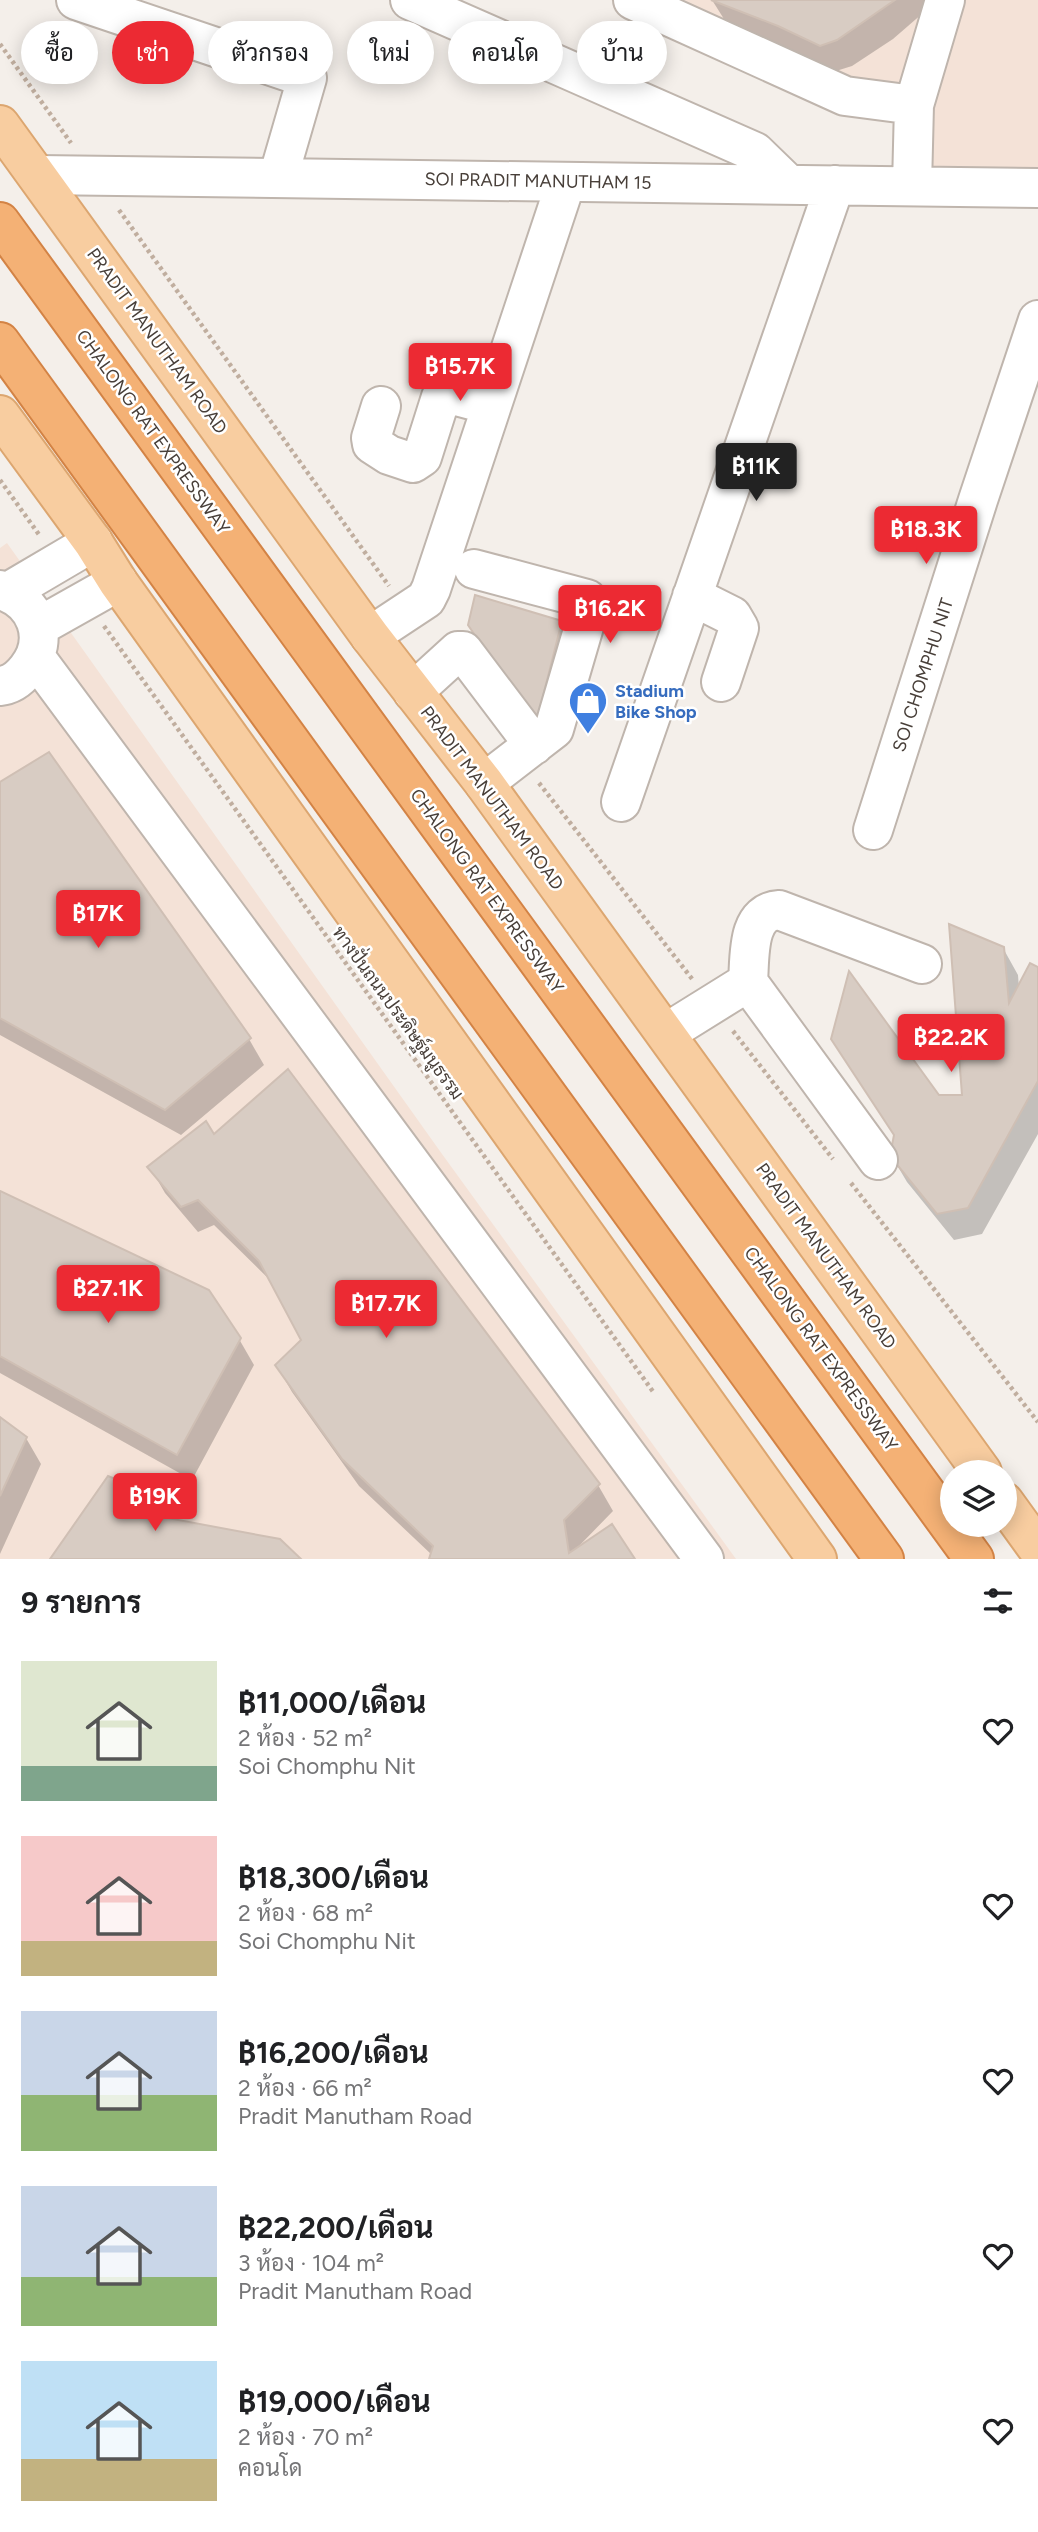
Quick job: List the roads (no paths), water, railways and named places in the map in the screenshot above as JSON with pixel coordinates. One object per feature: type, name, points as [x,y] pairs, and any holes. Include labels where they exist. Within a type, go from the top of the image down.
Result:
[{"type":"highway","name":"CHALONG RAT EXPRESSWAY","points":[[0,222],[974,1559]]},
{"type":"highway","points":[[0,342],[884,1559]]},
{"type":"main road","name":"PRADIT MANUTHAM ROAD","points":[[0,125],[370,636],[484,783],[973,1460]]},
{"type":"main road","points":[[0,415],[93,542],[102,591],[817,1559]]},
{"type":"main road","points":[[1017,1520],[1038,1549]]},
{"type":"street","points":[[76,0],[307,78],[278,178]]},
{"type":"street","points":[[410,0],[755,152],[789,185]]},
{"type":"street","points":[[632,0],[845,96],[914,105]]},
{"type":"street","points":[[912,186],[914,105],[946,0]]},
{"type":"street","name":"SOI PRADIT MANUTHAM 15","points":[[38,175],[1038,188]]},
{"type":"street","points":[[370,636],[426,599],[431,589],[566,182]]},
{"type":"street","points":[[621,802],[835,185]]},
{"type":"street","name":"SOI CHOMPHU NIT","points":[[873,830],[1038,320]]},
{"type":"street","points":[[381,406],[371,438],[372,444],[389,456],[413,463],[422,457],[441,397],[445,393],[490,405]]},
{"type":"street","points":[[4,591],[93,542]]},
{"type":"street","points":[[474,569],[590,601],[554,729],[484,783]]},
{"type":"street","points":[[4,591],[23,601],[32,611],[37,643],[704,1559]]},
{"type":"street","points":[[0,686],[20,678],[37,643],[102,591]]},
{"type":"street","points":[[692,596],[732,616],[739,628],[721,682]]},
{"type":"street","points":[[413,692],[457,651],[463,651],[534,745]]},
{"type":"street","points":[[877,1160],[748,982],[753,934],[763,915],[779,910],[922,964]]},
{"type":"street","points":[[666,1033],[748,982]]},
{"type":"place","name":"Stadium Bike Shop","points":[[588,735]]}]
